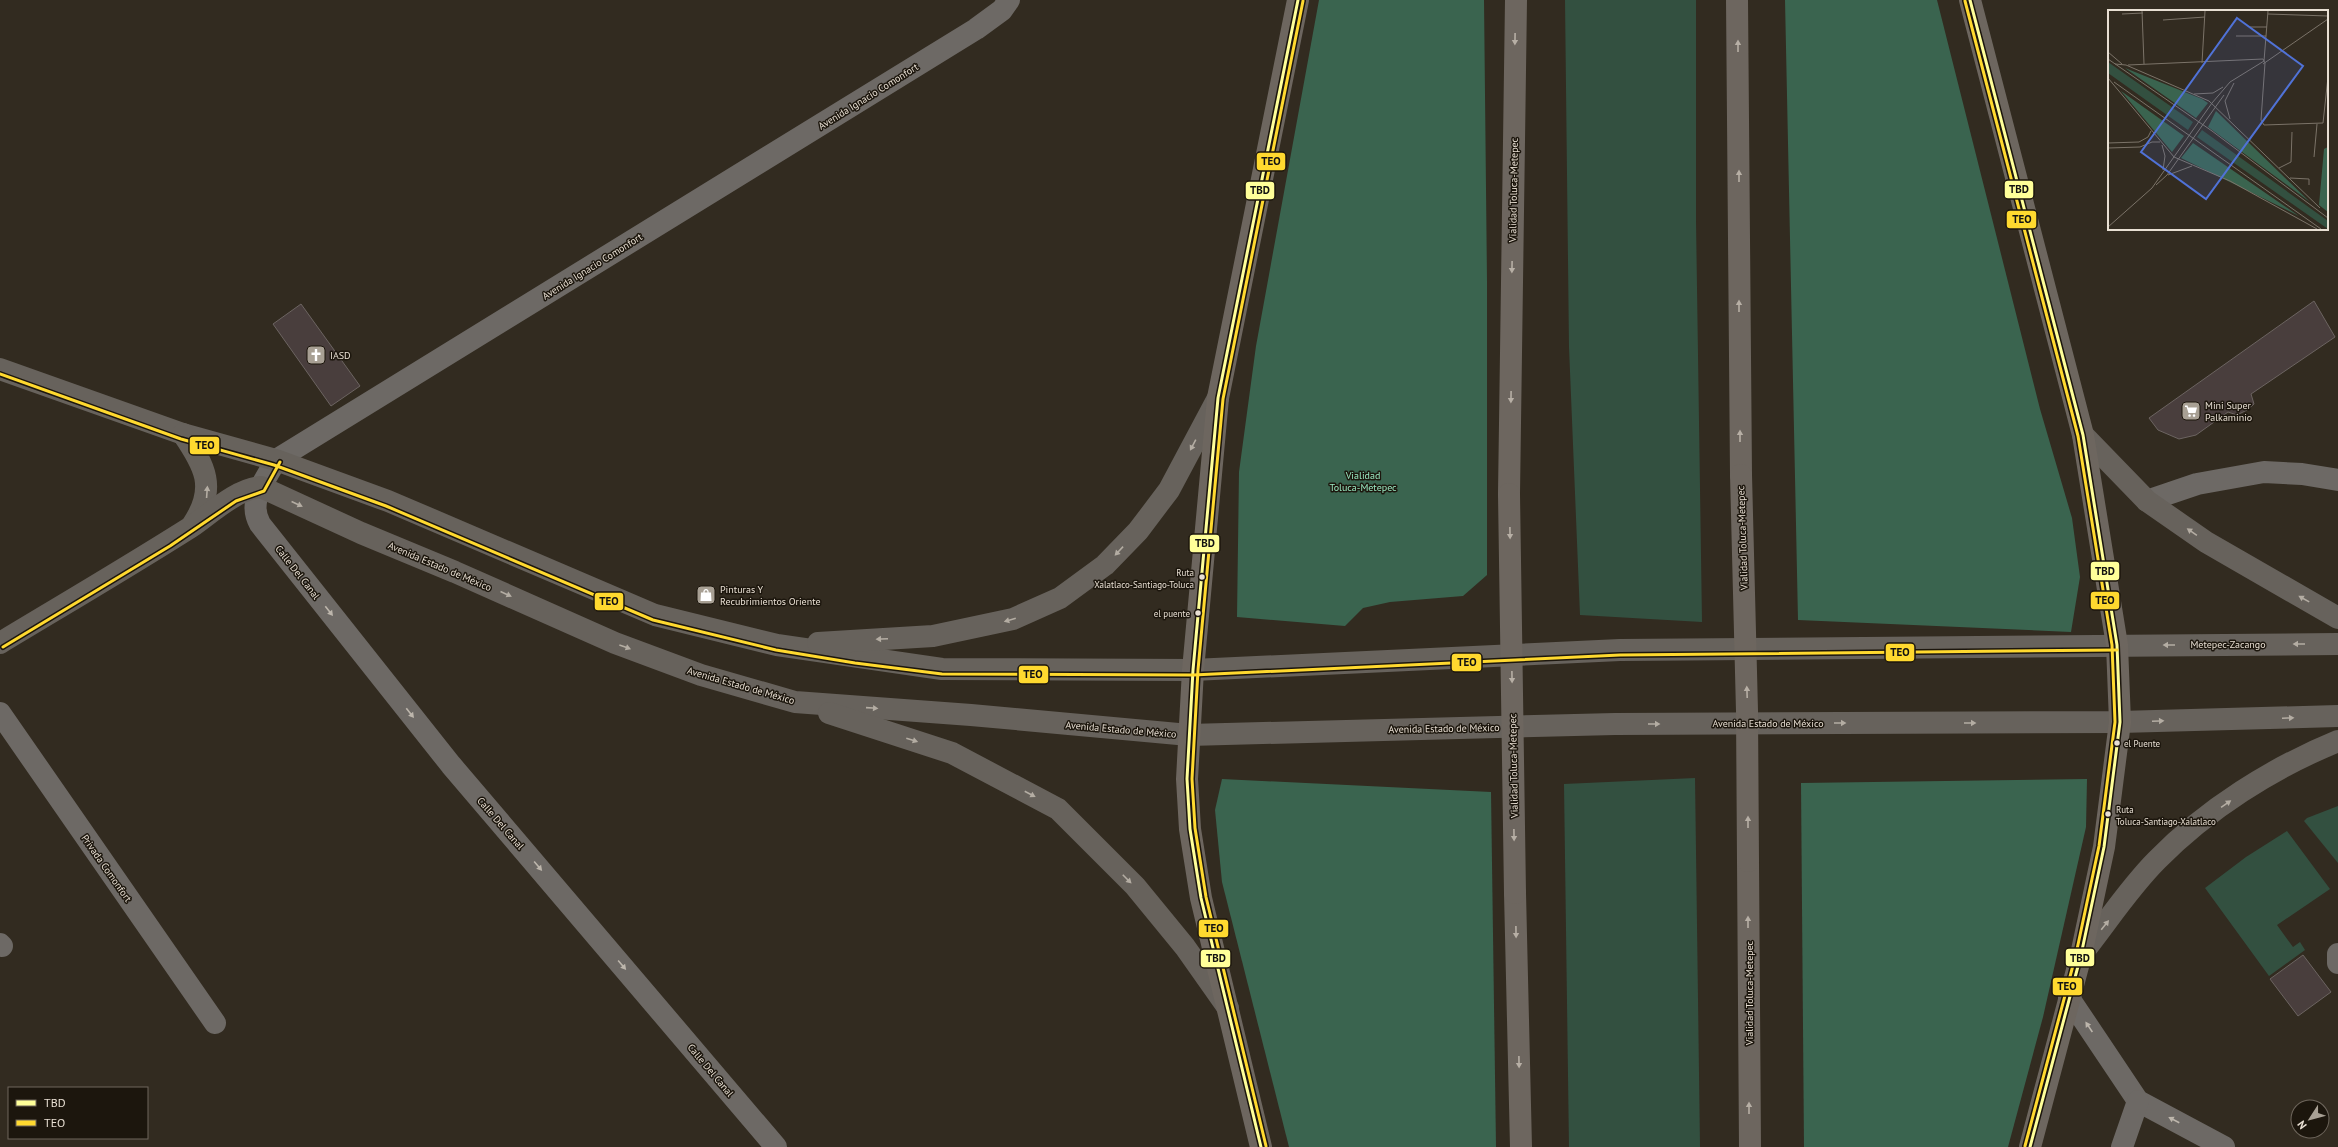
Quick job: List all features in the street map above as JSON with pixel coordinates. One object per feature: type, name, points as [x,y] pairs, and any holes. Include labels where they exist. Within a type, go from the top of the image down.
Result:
[{"type":"highway","points":[[1261,1147],[1201,898],[1190,829],[1187,779],[1193,670],[1218,398],[1298,0]]},
{"type":"highway","name":"Vialidad Toluca-Metepec","points":[[1516,0],[1509,494],[1514,893],[1521,1147]]},
{"type":"highway","name":"Vialidad Toluca-Metepec","points":[[1737,0],[1741,475],[1748,711],[1750,1147]]},
{"type":"highway","points":[[1970,0],[2084,435],[2117,645],[2120,722],[2104,847],[2081,955],[2030,1147]]},
{"type":"main road","points":[[0,369],[183,434],[276,460],[388,501],[655,615],[777,645],[942,669],[1193,670],[1620,650],[2117,645]]},
{"type":"main road","points":[[777,645],[933,636],[1013,619],[1060,598],[1105,565],[1138,531],[1169,490],[1218,398]]},
{"type":"main road","points":[[183,434],[196,453],[207,483],[206,500],[191,527]]},
{"type":"main road","points":[[2084,435],[2147,501],[2206,542],[2338,618]]},
{"type":"main road","points":[[0,644],[191,527],[240,494],[254,487],[262,487]]},
{"type":"main road","name":"Avenida Estado de México","points":[[262,487],[361,533],[455,572],[616,643],[701,675],[795,702],[971,715],[1189,735],[1615,724],[2120,722]]},
{"type":"main road","name":"Metepec-Zacango","points":[[2117,645],[2338,644]]},
{"type":"main road","points":[[795,702],[952,753],[1058,810],[1135,886],[1185,947],[1229,1010]]},
{"type":"main road","points":[[2120,722],[2338,716]]},
{"type":"main road","points":[[2081,955],[2136,884],[2156,861],[2189,829],[2257,782],[2310,752],[2338,741]]},
{"type":"street","name":"Avenida Ignacio Comonfort","points":[[276,460],[976,29],[1005,5]]},
{"type":"street","points":[[262,487],[276,460]]},
{"type":"street","points":[[2147,501],[2197,484],[2264,472],[2302,474],[2338,480]]},
{"type":"street","name":"Calle Del Canal","points":[[262,487],[254,506],[256,518],[260,524],[451,765],[776,1147]]},
{"type":"street","name":"Privada Comonfort","points":[[0,712],[215,1023]]},
{"type":"street","points":[[2338,954],[2338,963]]},
{"type":"street","points":[[2069,998],[2138,1101],[2224,1147]]},
{"type":"street","points":[[2122,1147],[2138,1101]]},
{"type":"green space","name":"Vialidad Toluca-Metepec","points":[[1319,0],[1484,0],[1487,281],[1487,575],[1463,596],[1390,602],[1363,608],[1345,626],[1237,617],[1239,472],[1256,346]]},
{"type":"green space","points":[[1565,0],[1696,0],[1696,221],[1702,622],[1580,615],[1569,347]]},
{"type":"green space","points":[[1785,0],[1937,0],[2040,409],[2072,518],[2080,577],[2071,632],[1798,620]]},
{"type":"green space","points":[[1695,778],[1700,1147],[1569,1147],[1564,784]]},
{"type":"green space","points":[[1222,779],[1491,792],[1496,1147],[1289,1147],[1222,882],[1215,810]]},
{"type":"green space","points":[[2087,779],[2086,827],[2043,1017],[2008,1147],[1804,1147],[1801,783]]},
{"type":"green space","points":[[2338,806],[2338,863],[2304,821],[2307,818]]},
{"type":"green space","points":[[2287,831],[2330,889],[2277,925],[2293,947],[2300,942],[2305,950],[2269,976],[2205,888],[2246,857]]},
{"type":"building","points":[[2314,301],[2335,337],[2251,394],[2254,404],[2247,410],[2237,415],[2228,412],[2196,435],[2179,439],[2158,430],[2149,418]]},
{"type":"building","name":"IASD","points":[[301,304],[360,386],[331,406],[273,324]]},
{"type":"building","points":[[2303,955],[2331,992],[2298,1016],[2270,979]]},
{"type":"transit line","name":"TBD","points":[[1261,1147],[1201,898],[1190,829],[1187,779],[1193,670],[1218,398],[1298,0]]},
{"type":"transit line","name":"TBD","points":[[1970,0],[2083,435],[2117,645],[2120,722],[2104,847],[2081,955],[2030,1147]]},
{"type":"transit line","name":"TEO","points":[[1266,1146],[1206,897],[1195,828],[1192,779],[1198,670],[1223,399],[1303,1]]},
{"type":"transit line","name":"TEO","points":[[1965,1],[2078,436],[2112,645],[2115,722],[2099,846],[2076,954],[2025,1146]]},
{"type":"transit line","name":"TEO","points":[[0,374],[181,439],[274,465],[386,506],[653,620],[776,650],[855,663],[942,674],[1193,675],[1620,655],[2117,650]]},
{"type":"transit line","name":"TEO","points":[[3,647],[170,546],[236,501],[264,491],[280,462]]},
{"type":"place","name":"IASD","points":[[316,355]]},
{"type":"place","name":"Mini Super Palkaminio","points":[[2191,411]]},
{"type":"place","name":"Ruta Xalatlaco-Santiago-Toluca","points":[[1202,577]]},
{"type":"place","name":"Pinturas Y Recubrimientos Oriente","points":[[706,595]]},
{"type":"place","name":"el puente","points":[[1198,613]]},
{"type":"place","name":"el Puente","points":[[2117,743]]},
{"type":"place","name":"Ruta Toluca-Santiago-Xalatlaco","points":[[2108,814]]}]
